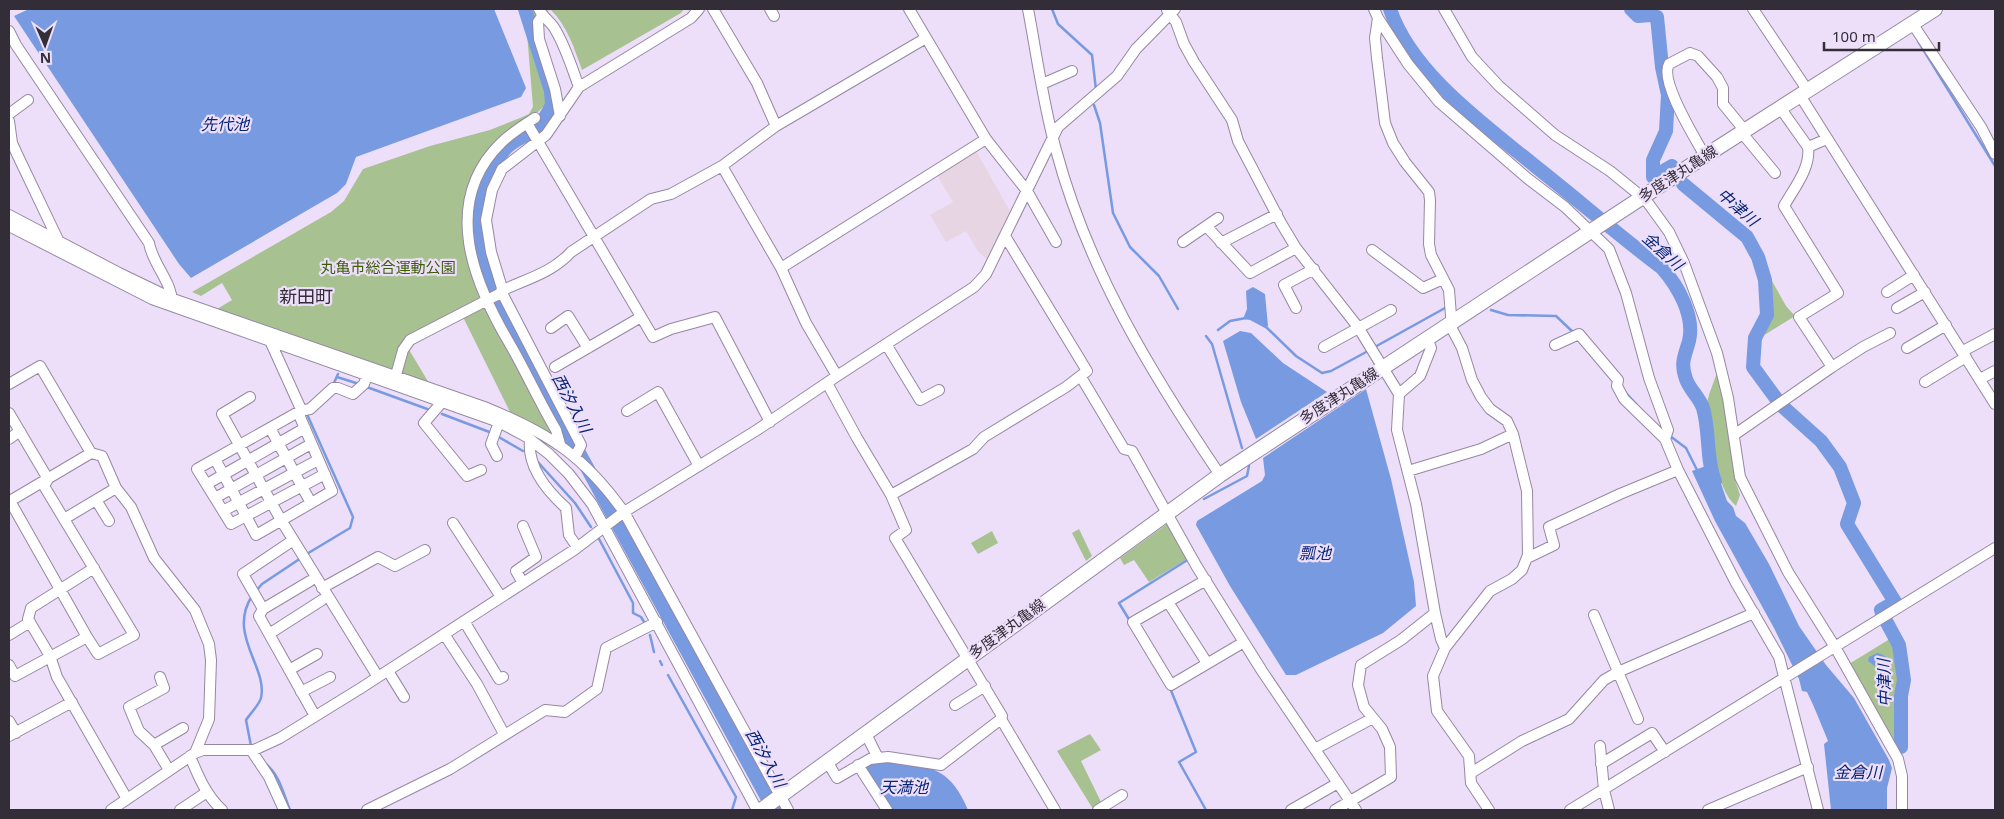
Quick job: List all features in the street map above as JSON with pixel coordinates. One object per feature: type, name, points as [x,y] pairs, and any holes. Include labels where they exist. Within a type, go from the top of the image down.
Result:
[{"type":"main road","name":"多度津丸亀線","points":[[768,805],[828,763],[967,658],[1220,474],[1705,156],[1935,9]]},
{"type":"street","points":[[575,457],[582,445],[501,292],[487,231],[489,200],[496,178],[502,169],[536,140],[560,116],[579,87],[691,18],[698,9]]},
{"type":"street","points":[[713,9],[757,82],[776,126]]},
{"type":"street","points":[[909,9],[986,139],[1026,191],[1056,242]]},
{"type":"street","points":[[1028,9],[1052,136],[1078,220],[1104,281],[1144,357],[1220,474]]},
{"type":"street","points":[[1444,9],[1472,56],[1519,105],[1555,135],[1610,171],[1642,197],[1669,232],[1684,262],[1717,353],[1734,435],[1736,462],[1747,493],[1788,572],[1898,759],[1902,776],[1902,810]]},
{"type":"street","points":[[1752,9],[1804,94],[1827,139],[1995,404]]},
{"type":"street","points":[[111,810],[193,754],[208,750],[251,750],[261,748],[315,716],[388,671],[577,548],[621,514],[770,422],[974,287],[986,274],[1058,127],[1117,76],[1136,49],[1171,10],[1187,50],[1232,120],[1238,141],[1296,248],[1358,327],[1399,394],[1397,430],[1408,471],[1435,613],[1445,648]]},
{"type":"street","points":[[541,12],[555,28],[561,39],[579,87]]},
{"type":"street","points":[[541,12],[538,22],[540,39],[555,89],[560,116]]},
{"type":"street","points":[[1376,13],[1408,64],[1439,102],[1526,178],[1566,207],[1608,250],[1626,293],[1649,378],[1678,470],[1779,657],[1818,810]]},
{"type":"street","points":[[1376,13],[1375,38],[1385,123],[1397,149],[1429,192],[1429,244],[1449,290],[1452,329],[1462,348],[1472,380],[1490,409],[1506,420],[1514,434],[1527,491],[1529,526],[1527,558],[1522,570],[1512,579],[1490,591],[1445,648],[1433,676],[1436,707],[1448,729],[1469,756],[1474,788],[1488,810]]},
{"type":"street","points":[[1912,22],[1981,127],[1995,154]]},
{"type":"street","points":[[9,31],[16,45],[149,243],[152,257],[171,290],[172,302]]},
{"type":"street","points":[[395,380],[403,350],[410,340],[501,292],[539,276],[560,264],[571,252],[651,199],[671,194],[722,166],[776,126],[926,38]]},
{"type":"street","points":[[1705,156],[1672,96],[1667,71],[1669,64],[1690,53],[1698,56],[1717,77],[1723,88],[1723,104],[1775,173]]},
{"type":"street","points":[[1042,84],[1072,71]]},
{"type":"street","points":[[9,114],[28,100]]},
{"type":"street","points":[[1781,109],[1808,147],[1806,165],[1784,206],[1838,293],[1799,317],[1832,367]]},
{"type":"street","points":[[562,446],[556,430],[486,301],[472,261],[467,231],[470,196],[487,160],[496,148],[531,120],[536,140],[653,336],[715,317],[770,422]]},
{"type":"street","points":[[9,121],[12,143],[66,256]]},
{"type":"street","points":[[782,268],[986,139]]},
{"type":"street","points":[[1808,147],[1827,139]]},
{"type":"street","points":[[722,166],[782,268],[806,323],[837,376]]},
{"type":"street","points":[[1220,243],[1277,214]]},
{"type":"street","points":[[9,216],[172,302]]},
{"type":"street","points":[[1184,242],[1218,218]]},
{"type":"street","points":[[9,226],[66,256],[172,302],[273,338],[365,378],[395,380],[511,418],[562,446],[594,475],[621,514],[768,805]]},
{"type":"street","points":[[1207,227],[1250,273],[1296,248]]},
{"type":"street","points":[[891,495],[972,449],[984,437],[1081,377],[1087,371],[1086,366],[1005,236]]},
{"type":"street","points":[[1372,250],[1422,288],[1443,279]]},
{"type":"street","points":[[1296,308],[1284,285],[1314,269]]},
{"type":"street","points":[[1887,292],[1914,275]]},
{"type":"street","points":[[1897,308],[1925,292]]},
{"type":"street","points":[[1324,347],[1391,310]]},
{"type":"street","points":[[551,328],[568,316],[588,348]]},
{"type":"street","points":[[555,367],[642,317]]},
{"type":"street","points":[[1907,348],[1946,325]]},
{"type":"street","points":[[1734,435],[1864,346],[1890,333]]},
{"type":"street","points":[[1925,382],[1995,334]]},
{"type":"street","points":[[1555,344],[1575,336],[1617,383],[1624,399],[1666,435]]},
{"type":"street","points":[[215,459],[256,535],[332,491],[305,428],[304,410],[273,338]]},
{"type":"street","points":[[1399,394],[1420,376],[1431,348],[1427,338]]},
{"type":"street","points":[[886,344],[920,400],[939,390]]},
{"type":"street","points":[[9,384],[40,366],[91,453],[102,456],[116,488],[131,507],[154,558],[195,610],[209,644],[211,660],[209,719],[193,754],[207,792],[222,810]]},
{"type":"street","points":[[1980,379],[1995,371]]},
{"type":"street","points":[[1081,377],[1124,449],[1132,451],[1166,512],[1244,642],[1356,810]]},
{"type":"street","points":[[325,474],[231,524],[197,469],[304,410],[334,388],[353,394],[365,378]]},
{"type":"street","points":[[828,383],[857,438],[891,495],[906,530],[895,538],[985,686],[1002,716],[1001,719],[1055,810]]},
{"type":"street","points":[[627,411],[658,392],[699,466]]},
{"type":"street","points":[[250,397],[222,414],[281,520],[378,677]]},
{"type":"street","points":[[444,397],[499,422],[530,440],[568,474],[607,524],[657,622],[768,805],[788,810]]},
{"type":"street","points":[[444,397],[424,423],[467,476],[481,470]]},
{"type":"street","points":[[9,413],[48,479]]},
{"type":"street","points":[[497,456],[491,444],[499,422]]},
{"type":"street","points":[[270,428],[311,503]]},
{"type":"street","points":[[207,484],[305,428]]},
{"type":"street","points":[[9,439],[20,431]]},
{"type":"street","points":[[1408,471],[1481,450],[1514,434]]},
{"type":"street","points":[[530,440],[529,451],[536,471],[550,493],[566,508],[569,535],[577,548]]},
{"type":"street","points":[[215,498],[311,444]]},
{"type":"street","points":[[48,479],[44,486],[134,635],[98,654],[10,502],[48,479],[91,453]]},
{"type":"street","points":[[223,511],[318,460]]},
{"type":"street","points":[[1527,558],[1554,545],[1549,527],[1678,470]]},
{"type":"street","points":[[64,520],[116,488]]},
{"type":"street","points":[[96,500],[109,521]]},
{"type":"street","points":[[453,523],[501,597]]},
{"type":"street","points":[[522,583],[516,571],[536,557],[523,526]]},
{"type":"street","points":[[263,608],[243,574],[289,543]]},
{"type":"street","points":[[1570,810],[1995,548]]},
{"type":"street","points":[[322,588],[378,557],[395,566],[425,550]]},
{"type":"street","points":[[94,568],[31,608],[28,619],[50,656],[56,676],[127,799]]},
{"type":"street","points":[[310,580],[263,608],[259,616],[315,716]]},
{"type":"street","points":[[1206,580],[1133,622],[1171,685],[1244,642]]},
{"type":"street","points":[[269,634],[322,600]]},
{"type":"street","points":[[1168,602],[1207,663]]},
{"type":"street","points":[[1335,810],[1391,777],[1390,747],[1382,729],[1364,707],[1358,685],[1361,664],[1401,640],[1435,613]]},
{"type":"street","points":[[1471,773],[1516,744],[1568,720],[1604,680],[1618,672],[1754,613]]},
{"type":"street","points":[[1594,615],[1638,719]]},
{"type":"street","points":[[464,621],[499,679],[503,677]]},
{"type":"street","points":[[9,635],[30,622]]},
{"type":"street","points":[[367,810],[450,769],[545,710],[565,712],[597,689],[606,648],[657,622]]},
{"type":"street","points":[[444,634],[477,684],[504,734]]},
{"type":"street","points":[[9,665],[15,676],[87,637]]},
{"type":"street","points":[[289,670],[317,654]]},
{"type":"street","points":[[388,671],[404,697]]},
{"type":"street","points":[[301,692],[330,676]]},
{"type":"street","points":[[160,677],[164,688],[129,707],[139,731],[154,745],[169,770]]},
{"type":"street","points":[[955,705],[985,686]]},
{"type":"street","points":[[9,721],[12,734],[72,702]]},
{"type":"street","points":[[1315,749],[1373,718]]},
{"type":"street","points":[[828,763],[838,778],[870,759],[888,757],[941,765],[1001,719]]},
{"type":"street","points":[[154,745],[183,728]]},
{"type":"street","points":[[1601,764],[1652,733],[1665,752]]},
{"type":"street","points":[[866,734],[878,758]]},
{"type":"street","points":[[1600,746],[1604,790],[1609,810]]},
{"type":"street","points":[[251,750],[260,768],[269,777],[284,810]]},
{"type":"street","points":[[858,765],[887,810]]},
{"type":"street","points":[[1708,810],[1808,767]]},
{"type":"street","points":[[1292,810],[1338,783]]},
{"type":"street","points":[[180,810],[207,792]]},
{"type":"street","points":[[1098,810],[1122,795]]},
{"type":"shaded area","points":[[975,149],[1012,215],[989,262],[978,251],[966,231],[946,242],[930,215],[953,202],[937,175]]},
{"type":"green space","name":"丸亀市総合運動公園","points":[[525,9],[684,9],[681,13],[582,70],[562,23],[551,10],[544,11],[541,34],[558,92],[530,120],[491,152],[465,205],[484,305],[553,436],[510,412],[463,317],[408,348],[429,383],[217,309],[232,300],[222,283],[201,296],[192,292],[331,212],[344,201],[363,169],[430,146],[490,130],[529,114],[533,107]]},
{"type":"green space","points":[[1767,281],[1772,281],[1786,306],[1795,316],[1766,334],[1760,335],[1764,329],[1767,316]]},
{"type":"green space","points":[[1717,372],[1729,427],[1735,480],[1740,495],[1736,506],[1729,498],[1718,474],[1709,430],[1707,402]]},
{"type":"green space","points":[[1167,524],[1187,559],[1149,582],[1134,560],[1124,565],[1120,558]]},
{"type":"green space","points":[[1079,529],[1092,556],[1086,561],[1072,533]]},
{"type":"green space","points":[[992,531],[998,543],[978,554],[971,543]]},
{"type":"green space","points":[[1893,637],[1901,669],[1899,744],[1897,748],[1849,664]]},
{"type":"green space","points":[[1090,734],[1101,750],[1081,761],[1102,804],[1093,809],[1057,751]]},
{"type":"water","name":"先代池","points":[[29,9],[494,9],[526,88],[521,97],[356,157],[346,184],[337,193],[191,278],[179,264],[14,16]]},
{"type":"water","points":[[1253,287],[1265,294],[1268,326],[1265,328],[1250,320],[1243,319],[1247,309],[1246,291]]},
{"type":"water","points":[[1240,331],[1251,333],[1283,363],[1327,392],[1256,439],[1241,402],[1223,341]]},
{"type":"water","name":"瓢池","points":[[1366,389],[1391,479],[1414,582],[1416,606],[1383,633],[1296,675],[1286,675],[1230,586],[1196,525],[1197,521],[1262,481],[1265,475],[1263,458]]},
{"type":"water","points":[[1714,463],[1727,501],[1733,507],[1736,516],[1745,523],[1769,564],[1799,626],[1826,665],[1854,698],[1889,760],[1892,768],[1887,788],[1887,810],[1831,810],[1824,744],[1828,741],[1807,692],[1802,691],[1799,679],[1774,628],[1715,521],[1692,471]]},
{"type":"water","points":[[1877,653],[1888,660],[1890,674],[1879,676],[1876,667],[1868,661],[1869,657]]},
{"type":"water","name":"天満池","points":[[883,759],[935,770],[953,784],[968,810],[891,810],[863,764]]},
{"type":"waterway","name":"西汐入川","points":[[525,9],[551,91],[552,105],[544,120],[537,127],[505,149],[482,185],[477,203],[477,240],[487,279],[495,299],[774,810]]},
{"type":"waterway","points":[[1052,9],[1058,24],[1092,55],[1096,90]]},
{"type":"waterway","name":"金倉川","points":[[1390,9],[1400,32],[1414,55],[1452,96],[1494,133],[1662,268],[1674,283],[1684,302],[1690,322],[1689,341],[1683,363],[1684,373],[1687,383],[1703,408],[1707,426],[1710,464],[1715,481]]},
{"type":"waterway","name":"中津川","points":[[1631,9],[1638,16],[1650,15],[1657,17],[1662,67],[1668,95],[1666,131],[1653,160],[1653,177],[1672,166],[1673,168]]},
{"type":"waterway","points":[[1918,41],[1995,166]]},
{"type":"waterway","points":[[1094,105],[1100,123],[1113,213],[1130,247],[1159,276],[1178,309]]},
{"type":"waterway","name":"中津川","points":[[1683,184],[1747,237],[1758,257],[1765,280],[1767,315],[1755,338],[1753,367],[1778,401]]},
{"type":"waterway","points":[[1373,348],[1445,308]]},
{"type":"waterway","points":[[1491,310],[1508,315],[1556,316],[1574,333]]},
{"type":"waterway","points":[[1218,330],[1230,321],[1246,318]]},
{"type":"waterway","points":[[1264,325],[1296,356],[1322,373],[1331,371],[1368,351]]},
{"type":"waterway","points":[[1206,336],[1212,344],[1242,448]]},
{"type":"waterway","points":[[333,385],[338,374]]},
{"type":"waterway","points":[[337,377],[359,384]]},
{"type":"waterway","points":[[364,386],[430,410]]},
{"type":"waterway","points":[[1625,392],[1637,405]]},
{"type":"waterway","name":"中津川","points":[[1782,406],[1821,441],[1840,467],[1854,503],[1847,524],[1895,602],[1881,610],[1882,613]]},
{"type":"waterway","points":[[305,555],[350,528],[353,517],[306,412]]},
{"type":"waterway","points":[[442,414],[492,433]]},
{"type":"waterway","points":[[497,436],[523,451]]},
{"type":"waterway","points":[[1670,436],[1686,448],[1698,472]]},
{"type":"waterway","points":[[536,460],[575,503],[591,527]]},
{"type":"waterway","points":[[1204,499],[1247,476],[1249,466]]},
{"type":"waterway","points":[[598,537],[633,603],[633,613],[641,617],[646,625]]},
{"type":"waterway","points":[[257,590],[262,584],[301,558]]},
{"type":"waterway","points":[[1130,621],[1119,603],[1189,559]]},
{"type":"waterway","points":[[251,746],[246,720],[260,701],[262,686],[246,637],[244,624],[245,610],[252,596]]},
{"type":"waterway","name":"中津川","points":[[1886,621],[1899,645],[1904,680],[1901,696],[1901,747]]},
{"type":"waterway","points":[[650,635],[654,652]]},
{"type":"waterway","points":[[660,661],[662,665]]},
{"type":"waterway","points":[[668,675],[736,797],[732,810]]},
{"type":"waterway","points":[[1170,688],[1196,752],[1179,762],[1206,810]]},
{"type":"waterway","points":[[266,764],[278,779],[290,810]]},
{"type":"district","name":"新田町","points":[[306,297]]}]
